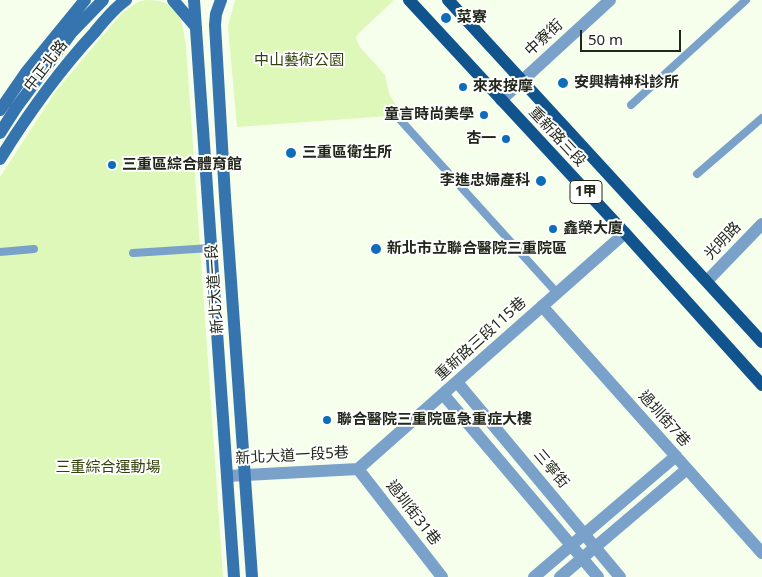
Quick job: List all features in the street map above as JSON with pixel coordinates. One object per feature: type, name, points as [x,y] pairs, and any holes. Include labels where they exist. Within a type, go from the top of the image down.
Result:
[{"type":"main road","name":"重新路三段","points":[[409,0],[625,233],[762,385]]},
{"type":"main road","name":"重新路三段","points":[[448,0],[762,342]]},
{"type":"street","points":[[0,133],[72,32],[104,0]]},
{"type":"street","name":"中正北路","points":[[0,159],[47,89],[68,62],[126,0]]},
{"type":"street","points":[[173,0],[196,27]]},
{"type":"street","name":"新北大道一段","points":[[194,0],[234,577]]},
{"type":"street","name":"新北大道一段","points":[[221,0],[216,14],[215,26],[225,198],[252,577]]},
{"type":"street","name":"中寮街","points":[[501,100],[610,0]]},
{"type":"street","points":[[81,1],[102,24]]},
{"type":"street","name":"中正北路","points":[[0,110],[27,71],[81,1]]},
{"type":"street","name":"光明路","points":[[707,281],[762,224]]},
{"type":"street","name":"重新路三段115巷","points":[[358,469],[625,233]]},
{"type":"street","name":"過圳街7巷","points":[[542,306],[762,553]]},
{"type":"street","name":"三寧街","points":[[457,382],[620,577]]},
{"type":"street","points":[[443,394],[598,577]]},
{"type":"street","points":[[534,577],[676,456]]},
{"type":"street","name":"新北大道一段5巷","points":[[227,476],[358,469]]},
{"type":"street","name":"過圳街31巷","points":[[358,469],[433,571],[442,577]]},
{"type":"street","points":[[560,577],[687,469]]},
{"type":"lane","points":[[631,105],[746,0]]},
{"type":"lane","points":[[394,113],[557,293]]},
{"type":"lane","points":[[697,174],[762,118]]},
{"type":"lane","points":[[133,253],[211,248]]},
{"type":"lane","points":[[0,252],[34,249]]},
{"type":"green space","name":"三重綜合運動場","points":[[146,0],[166,3],[173,7],[181,19],[186,46],[223,577],[0,577],[0,177],[56,91],[122,13],[138,2]]},
{"type":"green space","name":"中山藝術公園","points":[[235,0],[394,0],[357,35],[356,39],[360,47],[385,75],[389,93],[396,106],[388,116],[237,127],[228,26]]},
{"type":"place","name":"菜寮","points":[[446,18]]},
{"type":"place","name":"安興精神科診所","points":[[563,83]]},
{"type":"place","name":"來來按摩","points":[[463,87]]},
{"type":"place","name":"童言時尚美學","points":[[484,115]]},
{"type":"place","name":"杏一","points":[[506,139]]},
{"type":"place","name":"三重區衛生所","points":[[291,153]]},
{"type":"place","name":"三重區綜合體育館","points":[[112,165]]},
{"type":"place","name":"李進忠婦產科","points":[[541,181]]},
{"type":"place","name":"鑫榮大廈","points":[[553,229]]},
{"type":"place","name":"新北市立聯合醫院三重院區","points":[[376,249]]},
{"type":"place","name":"聯合醫院三重院區急重症大樓","points":[[327,420]]}]
